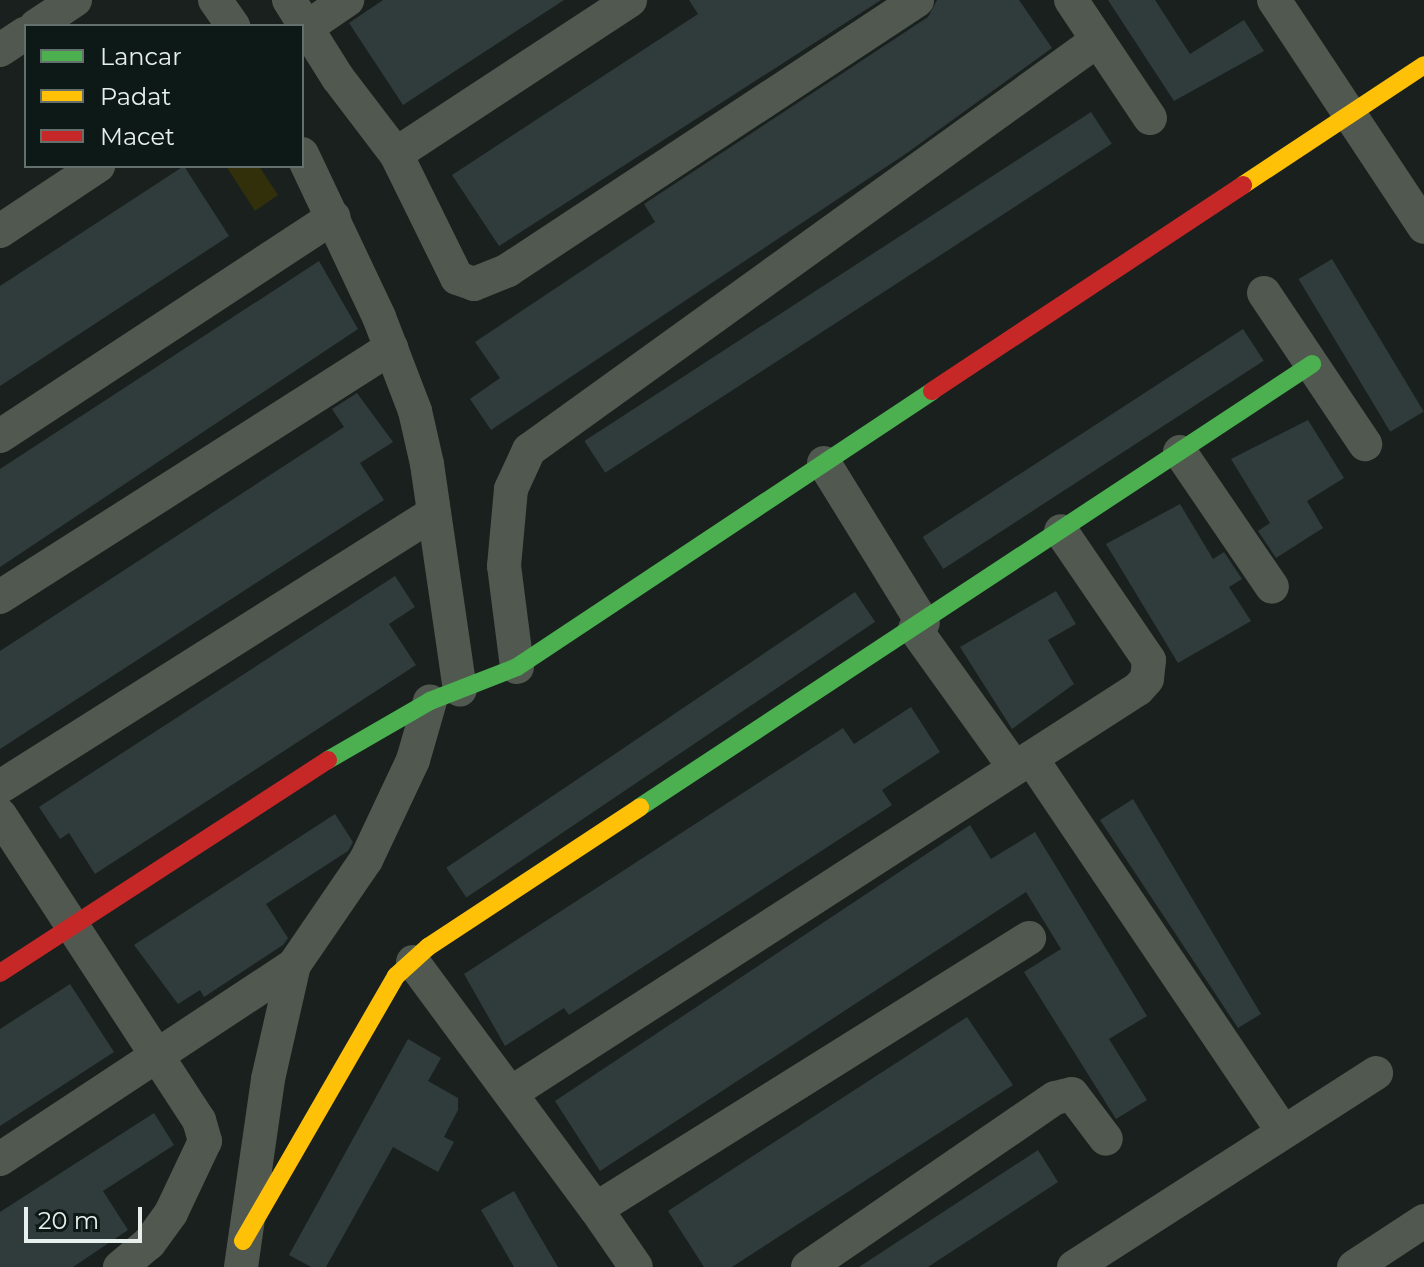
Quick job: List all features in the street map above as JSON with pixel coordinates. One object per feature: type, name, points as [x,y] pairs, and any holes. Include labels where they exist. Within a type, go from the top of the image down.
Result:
[{"type":"street","points":[[39,24],[75,0]]},
{"type":"street","points":[[215,0],[232,24]]},
{"type":"street","points":[[347,0],[298,14],[396,154],[457,278],[474,284],[491,280],[917,0]]},
{"type":"street","points":[[396,154],[630,0]]},
{"type":"street","points":[[1071,0],[1150,118]]},
{"type":"street","points":[[1274,0],[1424,227]]},
{"type":"street","points":[[0,50],[24,34]]},
{"type":"street","points":[[517,667],[504,566],[511,489],[529,450],[1098,40]]},
{"type":"street","points":[[0,973],[358,741],[445,696],[517,667],[1424,65]]},
{"type":"street","points":[[0,1159],[158,1058],[294,965],[366,860],[445,696],[434,513],[415,411],[391,348],[304,158]]},
{"type":"street","points":[[0,231],[95,168]]},
{"type":"street","points":[[0,436],[333,217]]},
{"type":"street","points":[[1264,293],[1365,444]]},
{"type":"street","points":[[0,597],[391,348]]},
{"type":"street","points":[[242,1254],[358,1038],[396,976],[516,888],[919,626],[1312,364]]},
{"type":"street","points":[[1180,452],[1272,587]]},
{"type":"street","points":[[824,463],[919,626],[1023,763],[1283,1131]]},
{"type":"street","points":[[0,787],[434,513]]},
{"type":"street","points":[[511,1093],[1138,689],[1150,669],[1149,660],[1061,531]]},
{"type":"street","points":[[0,815],[199,1120],[205,1141],[171,1213],[149,1243],[120,1267]]},
{"type":"street","points":[[596,1209],[1029,938]]},
{"type":"street","points":[[413,962],[636,1267]]},
{"type":"street","points":[[242,1254],[268,1079],[294,965]]},
{"type":"street","points":[[1074,1267],[1376,1073]]},
{"type":"street","points":[[808,1267],[1055,1098],[1072,1094],[1106,1139]]},
{"type":"street","points":[[1354,1267],[1424,1221]]},
{"type":"shaded area","points":[[227,168],[260,168],[278,195],[255,211]]},
{"type":"building","points":[[383,0],[564,0],[403,105],[349,23]]},
{"type":"building","points":[[689,0],[881,0],[499,246],[452,175],[698,14]]},
{"type":"building","points":[[937,0],[1019,0],[1052,48],[907,153],[491,430],[470,399],[500,378],[475,342],[655,222],[644,204],[928,17]]},
{"type":"building","points":[[1108,0],[1155,0],[1190,54],[1244,20],[1264,51],[1174,101]]},
{"type":"building","points":[[1091,112],[1112,144],[605,473],[584,441]]},
{"type":"building","points":[[181,168],[185,168],[229,236],[0,386],[0,286]]},
{"type":"building","points":[[1332,259],[1424,412],[1390,432],[1299,279]]},
{"type":"building","points":[[319,261],[358,329],[0,567],[0,469]]},
{"type":"building","points":[[1243,329],[1264,361],[943,569],[923,537]]},
{"type":"building","points":[[357,393],[393,442],[360,463],[384,500],[0,749],[0,651],[344,427],[332,409]]},
{"type":"building","points":[[1308,420],[1344,478],[1307,501],[1323,528],[1276,558],[1258,531],[1270,523],[1231,459]]},
{"type":"building","points":[[1180,504],[1213,559],[1224,552],[1242,579],[1229,587],[1251,621],[1178,663],[1106,544]]},
{"type":"building","points":[[395,576],[415,607],[389,624],[416,665],[95,874],[69,833],[60,839],[39,807]]},
{"type":"building","points":[[1056,591],[1076,624],[1048,640],[1074,684],[1012,729],[960,647]]},
{"type":"building","points":[[855,592],[875,622],[466,898],[446,868]]},
{"type":"building","points":[[911,707],[940,752],[882,790],[892,805],[569,1015],[564,1008],[505,1046],[464,974],[843,728],[854,744]]},
{"type":"building","points":[[1133,799],[1261,1014],[1238,1028],[1100,820]]},
{"type":"building","points":[[335,814],[353,842],[348,851],[266,904],[288,938],[283,945],[204,997],[200,990],[178,1004],[134,945]]},
{"type":"building","points":[[970,825],[991,859],[1035,832],[1147,1016],[1109,1039],[1147,1100],[1116,1119],[1024,972],[1061,949],[1026,892],[600,1171],[555,1101]]},
{"type":"building","points":[[70,984],[114,1052],[0,1126],[0,1029]]},
{"type":"building","points":[[967,1017],[1013,1085],[732,1267],[704,1267],[668,1211]]},
{"type":"building","points":[[408,1039],[441,1058],[428,1081],[458,1098],[458,1110],[444,1137],[454,1142],[438,1172],[393,1147],[326,1267],[311,1267],[289,1255]]},
{"type":"building","points":[[154,1113],[174,1145],[103,1191],[128,1230],[73,1267],[0,1267],[0,1212]]},
{"type":"building","points":[[1038,1150],[1058,1182],[928,1267],[859,1267]]},
{"type":"building","points":[[514,1191],[558,1267],[514,1267],[481,1210]]},
{"type":"traffic: fast","points":[[640,807],[1312,364]]},
{"type":"traffic: fast","points":[[328,760],[430,701],[517,667],[932,391]]},
{"type":"traffic: slow","points":[[1243,185],[1424,65]]},
{"type":"traffic: slow","points":[[243,1241],[396,976],[428,947],[640,807]]},
{"type":"traffic: jam","points":[[932,391],[1243,185]]},
{"type":"traffic: jam","points":[[0,973],[328,760]]}]
